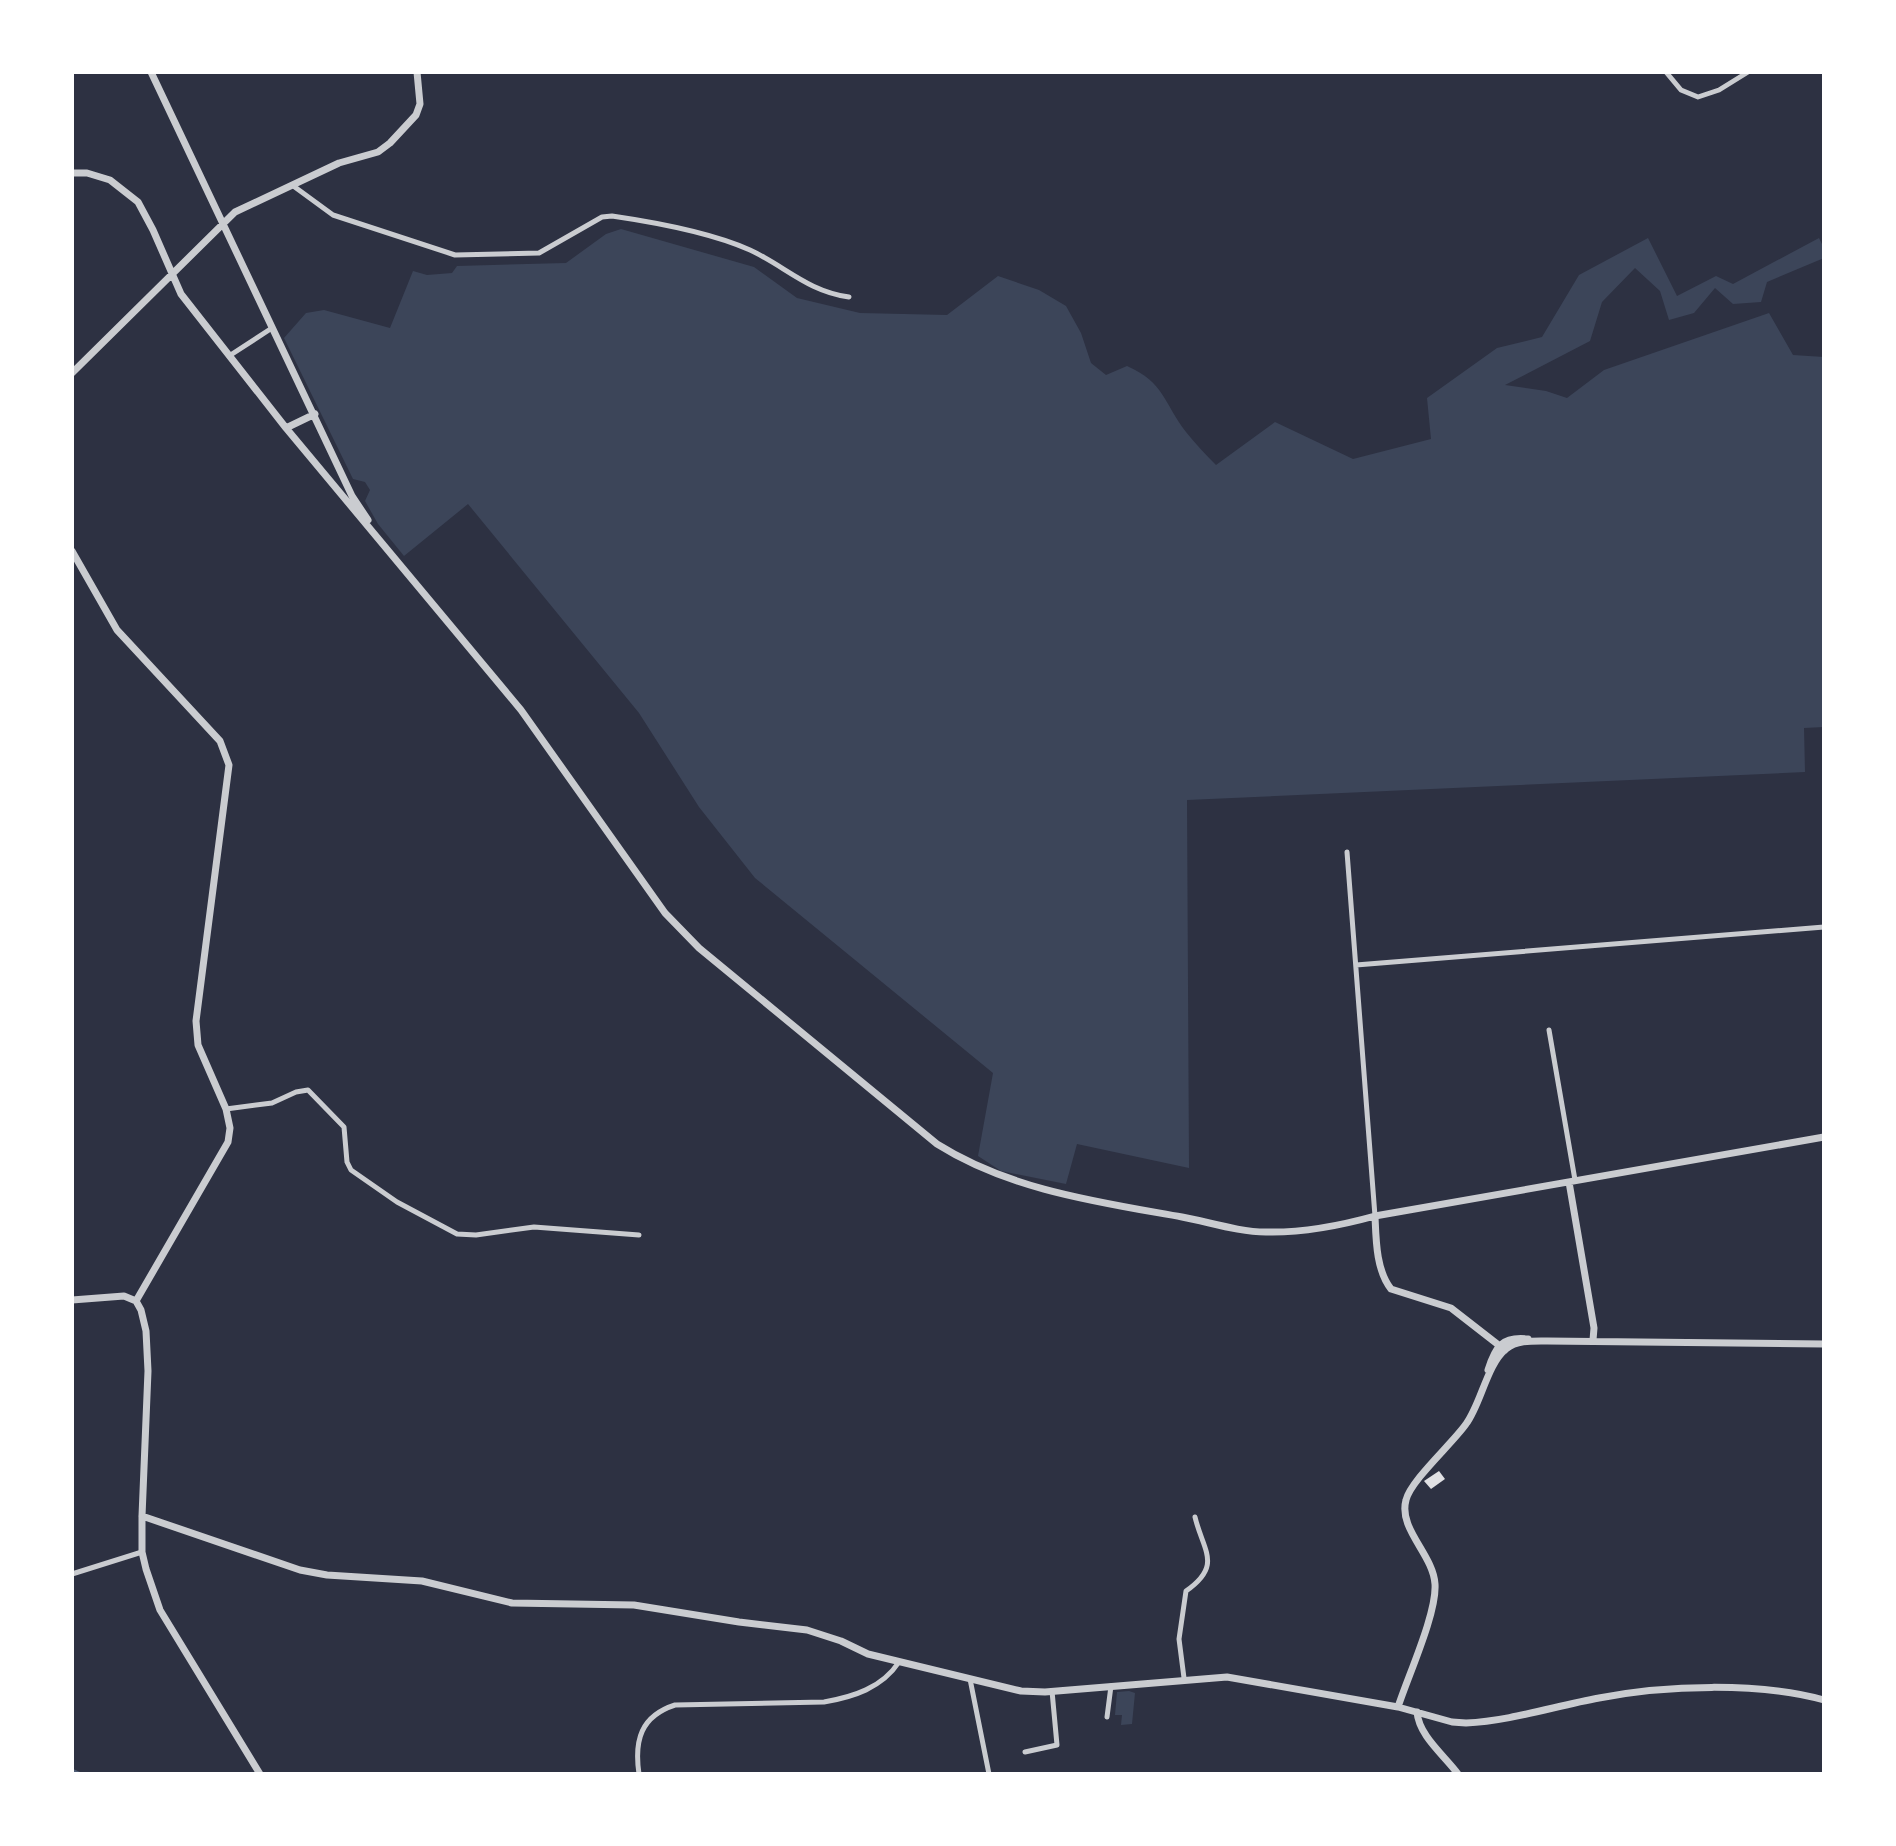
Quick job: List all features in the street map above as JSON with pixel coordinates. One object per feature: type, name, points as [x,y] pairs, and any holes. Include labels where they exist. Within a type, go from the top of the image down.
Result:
[{"type":"street","points":[[151,72],[352,496],[387,548]]},
{"type":"street","points":[[72,373],[235,212],[339,163],[378,152],[390,143],[416,115],[420,104],[417,72]]},
{"type":"street","points":[[1666,72],[1681,90],[1698,97],[1719,90],[1748,72]]},
{"type":"street","points":[[72,173],[98,176],[130,194],[145,213],[181,294],[286,428],[521,710],[665,913],[699,948],[937,1144],[967,1163],[1043,1188],[1262,1232],[1318,1230],[1375,1216],[1824,1137]]},
{"type":"street","points":[[292,185],[333,215],[455,255],[539,253],[602,217],[612,216],[731,243],[763,257],[817,289],[849,297]]},
{"type":"street","points":[[229,356],[273,327]]},
{"type":"street","points":[[286,428],[315,414]]},
{"type":"street","points":[[72,551],[117,630],[220,741],[229,765],[196,1021],[198,1045],[226,1109],[230,1128],[222,1156],[136,1301]]},
{"type":"street","points":[[1347,852],[1377,1246],[1386,1282],[1391,1289],[1451,1308],[1502,1346]]},
{"type":"street","points":[[1356,965],[1824,927]]},
{"type":"street","points":[[1549,1030],[1594,1328],[1593,1340]]},
{"type":"street","points":[[226,1109],[272,1103],[308,1090],[344,1127],[347,1162],[351,1170],[397,1202],[457,1234],[476,1235],[534,1227],[639,1235]]},
{"type":"street","points":[[72,1300],[124,1296],[136,1301],[141,1310],[146,1331],[148,1371],[142,1552],[160,1610],[260,1774]]},
{"type":"street","points":[[1398,1707],[1431,1611],[1435,1586],[1428,1558],[1406,1520],[1404,1504],[1414,1486],[1468,1421],[1483,1392],[1493,1352],[1517,1337],[1547,1341],[1824,1344]]},
{"type":"street","points":[[142,1516],[300,1570],[327,1575],[422,1581],[512,1603],[634,1605],[807,1630],[868,1654],[1021,1691],[1227,1677],[1398,1707],[1452,1722],[1477,1723],[1602,1697],[1655,1690],[1779,1690],[1824,1700]]},
{"type":"street","points":[[1184,1678],[1179,1639],[1186,1591],[1203,1576],[1209,1556],[1195,1517]]},
{"type":"street","points":[[72,1574],[142,1552]]},
{"type":"street","points":[[639,1774],[638,1744],[642,1731],[655,1713],[664,1708],[675,1705],[843,1699],[883,1680],[900,1661]]},
{"type":"street","points":[[970,1679],[989,1774]]},
{"type":"street","points":[[1107,1717],[1111,1685]]},
{"type":"street","points":[[1025,1752],[1057,1745],[1052,1691]]},
{"type":"street","points":[[1417,1712],[1417,1719],[1426,1736],[1458,1774]]},
{"type":"shaded area","points":[[621,229],[754,267],[797,298],[860,313],[947,315],[998,276],[1039,290],[1066,306],[1081,333],[1091,363],[1106,375],[1127,366],[1149,379],[1186,432],[1216,465],[1275,422],[1353,459],[1431,439],[1427,398],[1497,348],[1542,337],[1579,275],[1648,238],[1677,296],[1716,276],[1733,284],[1819,238],[1824,248],[1824,258],[1767,282],[1761,302],[1733,304],[1715,288],[1694,313],[1669,320],[1660,291],[1635,268],[1602,302],[1590,341],[1505,385],[1546,391],[1567,398],[1604,370],[1769,313],[1793,355],[1824,357],[1824,727],[1804,728],[1805,772],[1187,800],[1189,1168],[1077,1144],[1066,1184],[1001,1171],[978,1156],[993,1073],[755,878],[699,807],[639,713],[468,504],[404,556],[378,524],[365,501],[370,490],[365,482],[353,479],[284,338],[306,313],[324,310],[390,328],[413,271],[427,275],[452,273],[457,266],[566,263],[606,234]]},
{"type":"shaded area","points":[[1117,1692],[1135,1693],[1132,1724],[1121,1725],[1122,1715],[1115,1715]]},
{"type":"building","points":[[1439,1471],[1445,1479],[1431,1489],[1424,1481]]},
{"type":"waterway","points":[[72,1770],[81,1774]]}]
